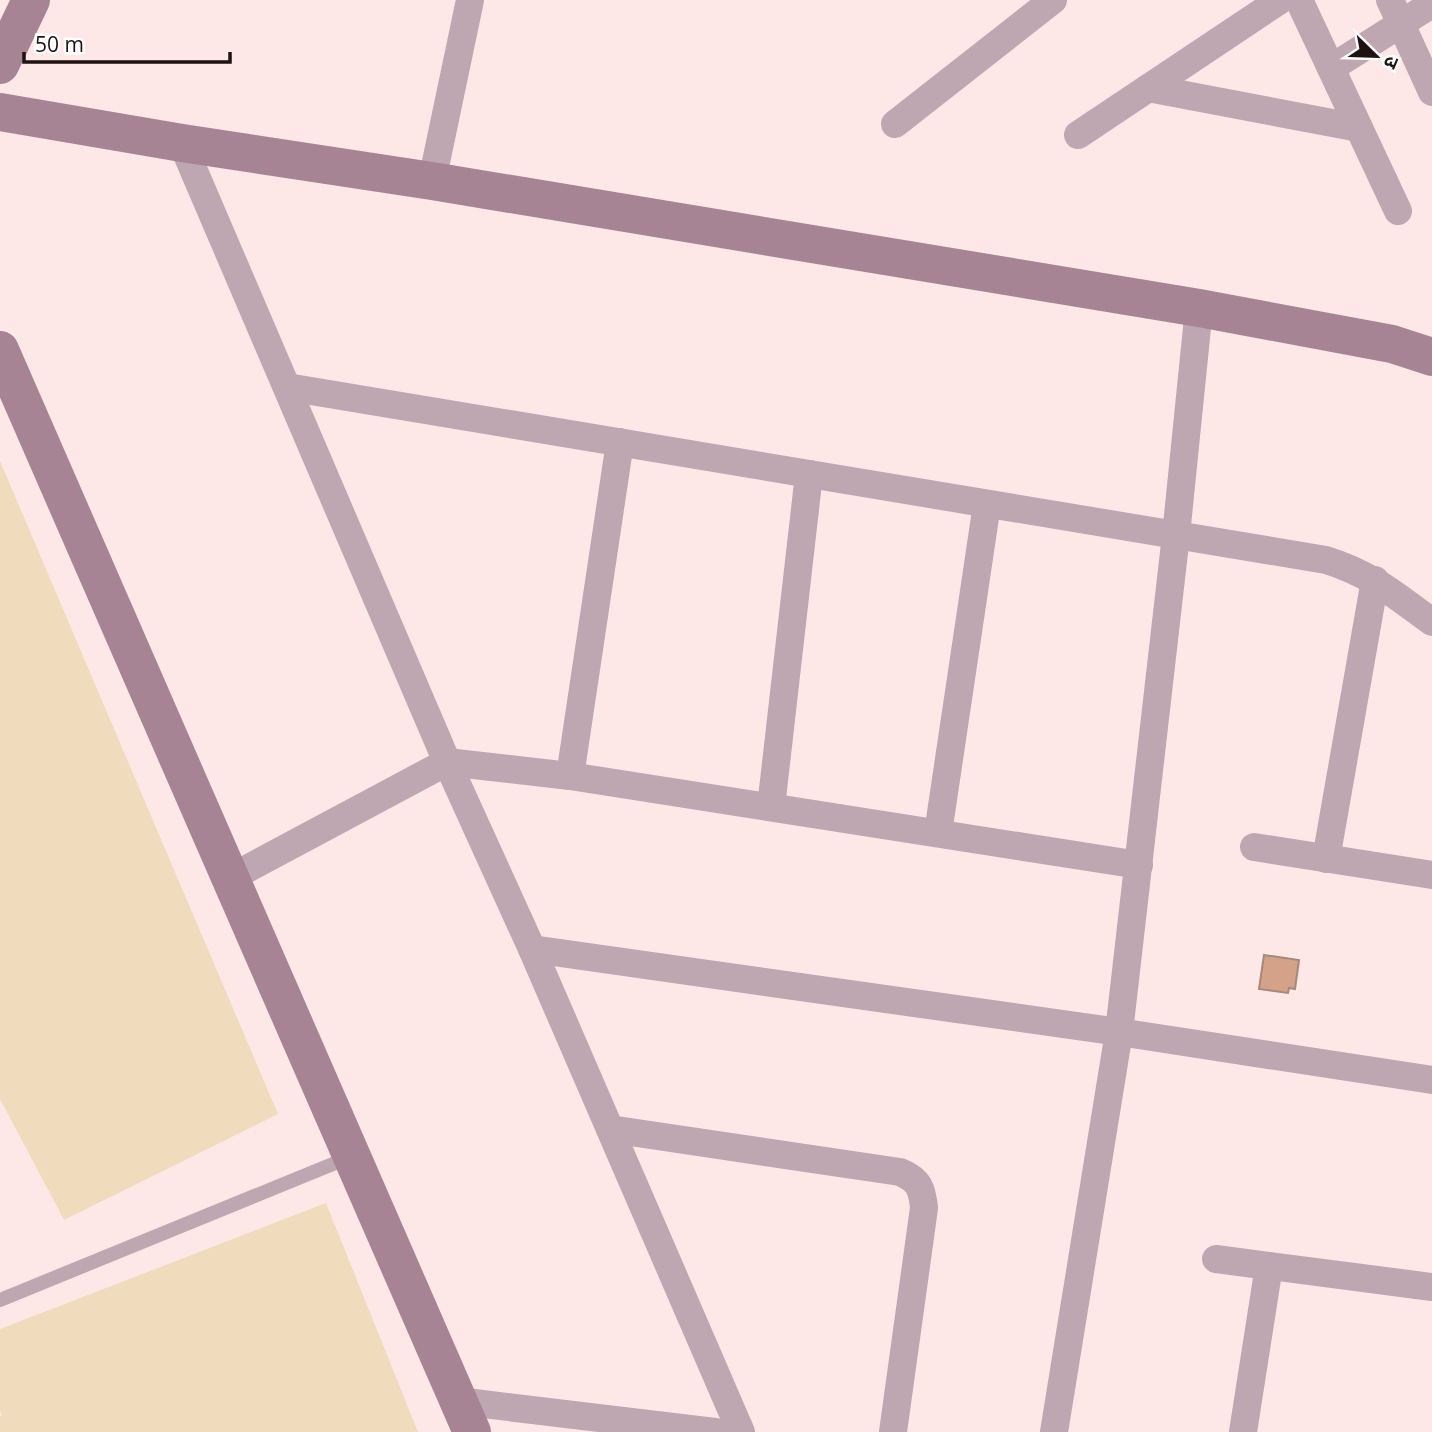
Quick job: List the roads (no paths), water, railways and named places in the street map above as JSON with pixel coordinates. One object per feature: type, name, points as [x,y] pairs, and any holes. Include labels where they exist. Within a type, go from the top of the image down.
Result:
[{"type":"street","points":[[0,65],[31,0]]},
{"type":"street","points":[[432,181],[470,0]]},
{"type":"street","points":[[895,124],[1053,0]]},
{"type":"street","points":[[1078,135],[1280,0]]},
{"type":"street","points":[[1299,0],[1398,211]]},
{"type":"street","points":[[1331,68],[1395,13],[1432,4]]},
{"type":"street","points":[[1395,13],[1432,92]]},
{"type":"street","points":[[1148,88],[1359,128]]},
{"type":"street","points":[[0,112],[1199,308],[1392,344],[1432,357]]},
{"type":"street","points":[[182,143],[447,762],[532,949],[741,1432]]},
{"type":"street","points":[[1054,1432],[1119,1032],[1199,308]]},
{"type":"street","points":[[0,350],[465,1416],[715,1432]]},
{"type":"street","points":[[287,387],[1326,560],[1354,569],[1375,580],[1432,622]]},
{"type":"street","points":[[570,776],[620,442]]},
{"type":"street","points":[[771,807],[809,474]]},
{"type":"street","points":[[938,834],[988,504]]},
{"type":"street","points":[[1325,859],[1375,580]]},
{"type":"street","points":[[230,878],[447,762],[570,776],[1139,865]]},
{"type":"street","points":[[1254,847],[1432,875]]},
{"type":"street","points":[[532,949],[1119,1032],[1432,1080]]},
{"type":"street","points":[[610,1129],[900,1172],[913,1177],[922,1187],[924,1208],[893,1432]]},
{"type":"street","points":[[1216,1259],[1432,1287]]},
{"type":"street","points":[[1243,1432],[1269,1266]]},
{"type":"lane","points":[[0,1300],[351,1156]]}]
